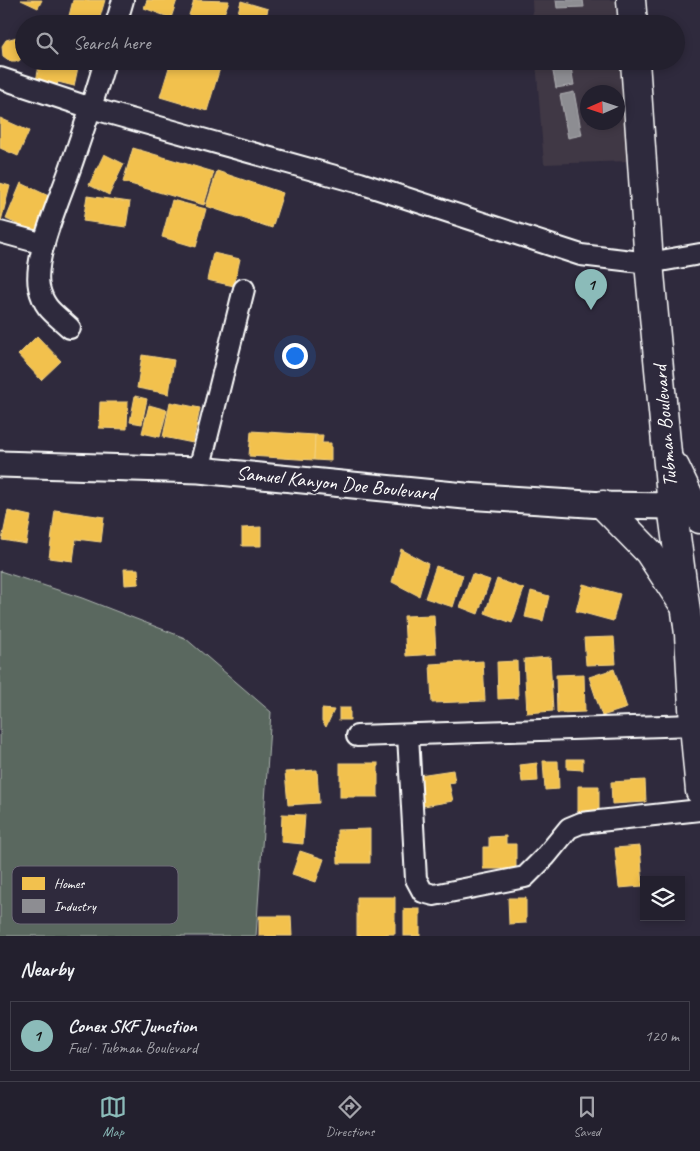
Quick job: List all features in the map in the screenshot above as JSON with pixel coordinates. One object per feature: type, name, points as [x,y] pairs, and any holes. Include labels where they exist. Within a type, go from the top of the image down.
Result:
[{"type":"highway","points":[[631,0],[632,15]]},
{"type":"highway","name":"Tubman Boulevard","points":[[636,70],[649,263],[672,506],[686,608],[694,636],[694,726],[700,791]]},
{"type":"highway","points":[[667,451],[700,520]]},
{"type":"highway","points":[[603,505],[649,552],[686,608]]},
{"type":"street","points":[[119,15],[124,0]]},
{"type":"street","points":[[70,328],[45,306],[39,285],[39,269],[44,244],[102,70]]},
{"type":"street","points":[[0,78],[91,108],[360,183],[581,255],[649,263],[700,254]]},
{"type":"street","points":[[0,232],[44,244]]},
{"type":"street","points":[[200,470],[244,289]]},
{"type":"street","name":"Samuel Kanyon Doe Boulevard","points":[[0,464],[200,470],[465,496],[603,505],[672,506]]},
{"type":"street","points":[[358,736],[694,726]]},
{"type":"street","points":[[408,735],[416,879],[423,892],[434,894],[525,877],[546,856],[569,828],[581,823],[700,810]]},
{"type":"shaded area","points":[[532,0],[615,0],[616,15],[533,15]]},
{"type":"shaded area","points":[[537,70],[621,70],[622,85],[580,85],[580,130],[625,130],[625,117],[629,161],[544,164]]},
{"type":"shaded area","points":[[0,571],[82,598],[185,638],[271,712],[256,936],[0,936]]},
{"type":"building: Homes","points":[[21,0],[42,0],[38,8]]},
{"type":"building: Homes","points":[[73,0],[105,0],[101,15],[69,15]]},
{"type":"building: Homes","points":[[147,0],[177,0],[172,15],[163,15],[144,8]]},
{"type":"building: Homes","points":[[194,0],[229,1],[224,15],[189,15]]},
{"type":"building: Homes","points":[[241,1],[268,9],[266,15],[237,15]]},
{"type":"building: Homes","points":[[15,38],[15,61],[10,61],[3,56],[2,46],[6,40]]},
{"type":"building: Homes","points":[[38,70],[77,70],[74,86],[58,82],[57,85],[36,81]]},
{"type":"building: Homes","points":[[168,70],[219,70],[207,111],[160,97]]},
{"type":"building: Homes","points":[[0,118],[29,131],[18,156],[0,148]]},
{"type":"building: Homes","points":[[133,148],[214,172],[204,205],[123,182]]},
{"type":"building: Homes","points":[[104,154],[124,164],[109,195],[89,185]]},
{"type":"building: Homes","points":[[217,171],[283,193],[272,228],[206,206]]},
{"type":"building: Homes","points":[[0,183],[10,186],[1,221],[0,221]]},
{"type":"building: Homes","points":[[21,183],[55,199],[39,234],[6,219]]},
{"type":"building: Homes","points":[[87,196],[130,202],[126,227],[83,221]]},
{"type":"building: Homes","points":[[172,200],[206,209],[196,247],[162,237]]},
{"type":"building: Homes","points":[[213,253],[240,259],[234,286],[207,280]]},
{"type":"building: Homes","points":[[37,336],[61,361],[41,380],[18,355]]},
{"type":"building: Homes","points":[[142,355],[174,360],[169,394],[137,388]]},
{"type":"building: Homes","points":[[135,396],[147,399],[142,424],[130,422]]},
{"type":"building: Homes","points":[[100,402],[128,402],[127,429],[99,428]]},
{"type":"building: Homes","points":[[170,402],[200,408],[193,443],[163,437]]},
{"type":"building: Homes","points":[[149,405],[167,410],[160,437],[142,433]]},
{"type":"building: Homes","points":[[251,431],[315,435],[314,460],[249,456]]},
{"type":"building: Homes","points":[[315,435],[323,435],[322,443],[331,443],[331,461],[314,460]]},
{"type":"building: Homes","points":[[55,510],[104,517],[101,542],[76,539],[73,561],[49,558]]},
{"type":"building: Homes","points":[[8,511],[31,516],[26,544],[2,540]]},
{"type":"building: Homes","points":[[261,527],[261,546],[242,546],[242,528]]},
{"type":"building: Homes","points":[[401,549],[428,564],[419,596],[392,582]]},
{"type":"building: Homes","points":[[436,566],[463,575],[453,607],[425,598]]},
{"type":"building: Homes","points":[[124,569],[138,569],[139,584],[125,585]]},
{"type":"building: Homes","points":[[472,574],[490,580],[478,614],[460,607]]},
{"type":"building: Homes","points":[[497,579],[524,589],[512,623],[485,613]]},
{"type":"building: Homes","points":[[583,584],[620,594],[613,621],[576,611]]},
{"type":"building: Homes","points":[[531,591],[549,596],[543,621],[525,617]]},
{"type":"building: Homes","points":[[434,615],[436,654],[406,656],[404,616]]},
{"type":"building: Homes","points":[[614,637],[616,664],[586,665],[584,638]]},
{"type":"building: Homes","points":[[550,657],[553,711],[527,713],[524,659]]},
{"type":"building: Homes","points":[[483,661],[485,701],[432,703],[430,664]]},
{"type":"building: Homes","points":[[517,661],[518,698],[498,699],[497,662]]},
{"type":"building: Homes","points":[[614,669],[627,708],[602,716],[589,677]]},
{"type":"building: Homes","points":[[584,674],[585,712],[557,713],[556,675]]},
{"type":"building: Homes","points":[[339,708],[350,708],[350,720],[339,720]]},
{"type":"building: Homes","points":[[322,709],[334,710],[326,727],[322,721]]},
{"type":"building: Homes","points":[[567,759],[583,759],[583,770],[567,769]]},
{"type":"building: Homes","points":[[543,761],[558,761],[559,789],[545,790]]},
{"type":"building: Homes","points":[[340,763],[378,763],[378,797],[340,797]]},
{"type":"building: Homes","points":[[537,763],[538,781],[522,782],[520,765]]},
{"type":"building: Homes","points":[[317,770],[319,803],[288,805],[285,772]]},
{"type":"building: Homes","points":[[453,770],[455,782],[449,783],[453,801],[424,806],[419,775]]},
{"type":"building: Homes","points":[[645,780],[646,802],[612,804],[611,782]]},
{"type":"building: Homes","points":[[578,786],[599,786],[599,813],[578,812]]},
{"type":"building: Homes","points":[[282,814],[305,815],[303,844],[281,842]]},
{"type":"building: Homes","points":[[370,829],[370,863],[338,863],[337,830]]},
{"type":"building: Homes","points":[[506,836],[506,844],[516,844],[516,869],[483,869],[483,847],[489,847],[489,837]]},
{"type":"building: Homes","points":[[640,846],[642,876],[640,876],[640,886],[619,888],[615,848]]},
{"type":"building: Homes","points":[[300,851],[324,859],[316,882],[292,874]]},
{"type":"building: Homes","points":[[357,897],[395,897],[395,934],[386,934],[386,936],[357,936]]},
{"type":"building: Homes","points":[[508,898],[526,898],[526,923],[509,924]]},
{"type":"building: Homes","points":[[404,909],[420,909],[420,936],[404,936]]},
{"type":"building: Homes","points":[[259,916],[291,916],[292,936],[259,936]]},
{"type":"building: Industry","points":[[556,0],[583,0],[584,7],[557,8]]},
{"type":"building: Industry","points":[[553,70],[572,70],[574,85],[556,88]]},
{"type":"building: Industry","points":[[574,92],[582,135],[568,138],[560,95]]},
{"type":"place","name":"Conex SKF Junction","points":[[591,310]]}]
